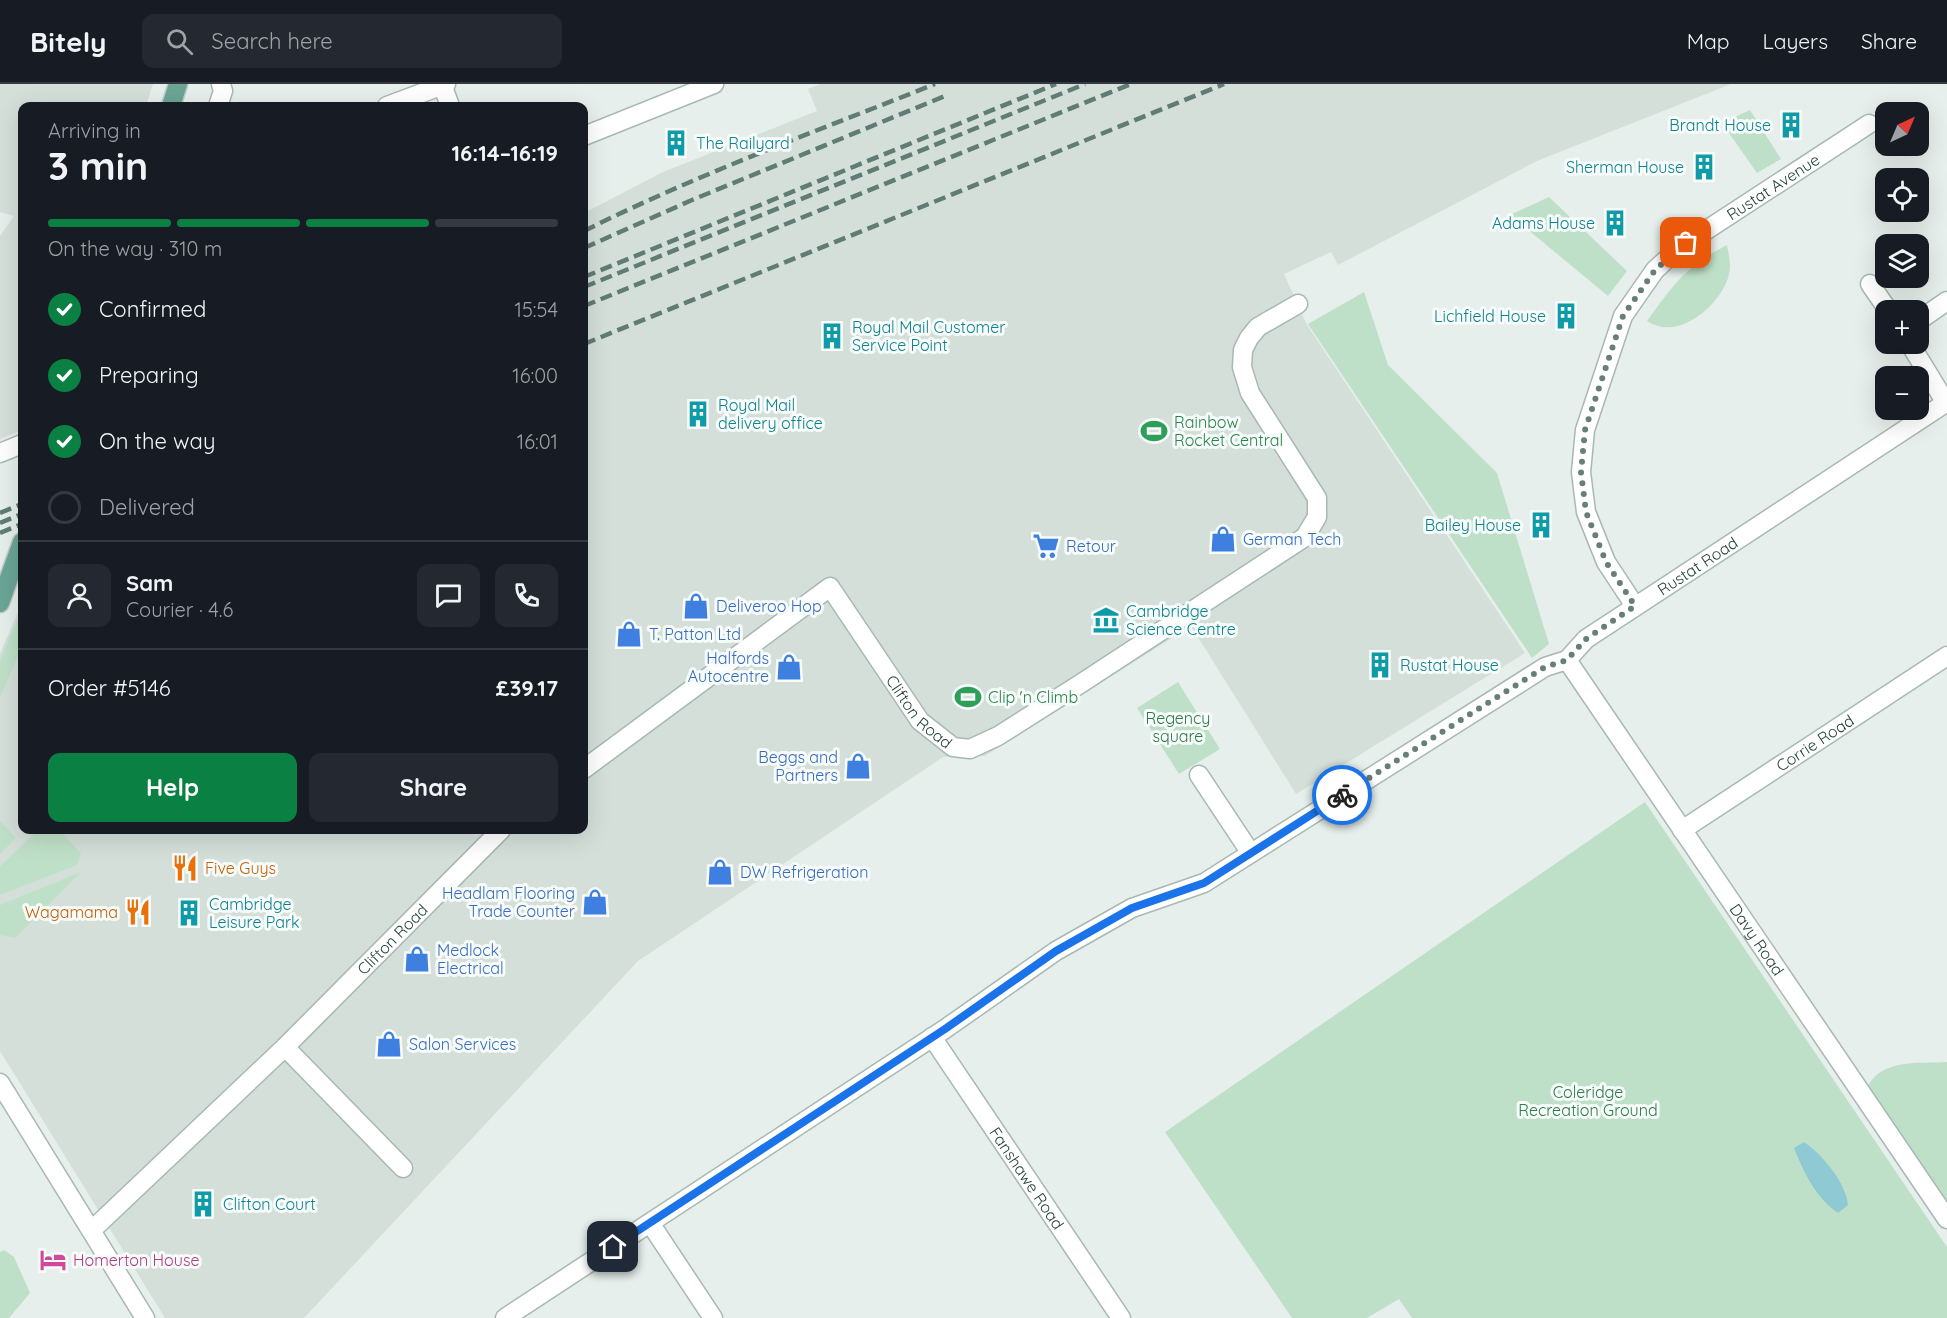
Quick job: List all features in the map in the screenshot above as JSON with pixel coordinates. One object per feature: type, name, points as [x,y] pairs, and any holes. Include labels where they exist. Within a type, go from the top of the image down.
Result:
[{"type":"main road","points":[[172,102],[178,84]]},
{"type":"main road","points":[[0,603],[18,553]]},
{"type":"street","points":[[219,102],[223,91],[221,84]]},
{"type":"street","points":[[397,102],[444,84],[449,102]]},
{"type":"street","points":[[588,134],[714,84]]},
{"type":"street","name":"Rustat Avenue","points":[[1635,606],[1606,562],[1586,512],[1581,472],[1585,430],[1623,316],[1655,270],[1679,248],[1869,124]]},
{"type":"street","points":[[1870,284],[1881,300]]},
{"type":"street","points":[[1929,313],[1947,301]]},
{"type":"street","name":"Clifton Road","points":[[588,766],[830,587],[920,721],[953,747],[970,749],[998,736],[1077,686],[1305,537],[1317,517],[1317,498],[1250,393],[1242,367],[1243,350],[1254,333],[1298,304]]},
{"type":"street","points":[[1916,354],[1947,402]]},
{"type":"street","name":"Rustat Road","points":[[505,1318],[932,1037],[1056,951],[1132,908],[1204,883],[1545,667],[1567,660],[1586,639],[1947,402]]},
{"type":"street","points":[[0,453],[18,446]]},
{"type":"street","name":"Corrie Road","points":[[1682,830],[1947,656]]},
{"type":"street","name":"Davy Road","points":[[1567,660],[1947,1219]]},
{"type":"street","points":[[1199,775],[1251,852]]},
{"type":"street","name":"Clifton Road","points":[[92,1230],[285,1047],[497,834]]},
{"type":"street","name":"Fanshawe Road","points":[[932,1037],[1121,1318]]},
{"type":"street","points":[[285,1047],[403,1168]]},
{"type":"street","points":[[0,1083],[146,1318]]},
{"type":"street","points":[[650,1223],[713,1318]]},
{"type":"shaded area","points":[[0,84],[153,84],[147,102],[18,102],[18,432],[0,439],[0,236],[14,216],[0,212]]},
{"type":"shaded area","points":[[820,84],[1731,84],[1537,161],[1338,265],[1331,252],[1284,274],[1307,325],[1525,653],[1296,794],[1191,626],[985,756],[943,757],[638,961],[304,1318],[165,1318],[0,1051],[0,654],[18,612],[18,834],[475,834],[474,837],[477,834],[588,834],[588,211],[663,172],[817,111],[808,89]]},
{"type":"green space","points":[[1750,110],[1781,159],[1757,173],[1722,123]]},
{"type":"green space","points":[[1549,197],[1627,271],[1608,296],[1510,215]]},
{"type":"green space","points":[[1727,245],[1730,265],[1728,278],[1723,289],[1707,309],[1684,324],[1671,327],[1659,326],[1647,321],[1682,277],[1701,261]]},
{"type":"green space","points":[[1364,292],[1388,365],[1497,473],[1549,644],[1532,658],[1308,324]]},
{"type":"green space","points":[[18,618],[18,656],[0,697],[0,661]]},
{"type":"green space","name":"Regency square","points":[[1178,682],[1220,749],[1179,774],[1137,708]]},
{"type":"green space","name":"Coleridge Recreation Ground","points":[[1645,802],[1947,1247],[1947,1318],[1412,1318],[1399,1299],[1367,1318],[1292,1318],[1165,1132]]},
{"type":"green space","points":[[0,821],[16,838],[0,854]]},
{"type":"green space","points":[[34,834],[63,834],[81,853],[77,865],[0,895],[0,866]]},
{"type":"green space","points":[[81,872],[15,938],[0,935],[0,905]]},
{"type":"green space","points":[[1947,1062],[1947,1202],[1868,1086],[1875,1077],[1892,1067],[1914,1063]]},
{"type":"green space","points":[[4,1250],[14,1257],[30,1293],[9,1318],[0,1318],[0,1252]]},
{"type":"water","points":[[1804,1142],[1825,1161],[1843,1188],[1848,1205],[1838,1213],[1823,1200],[1802,1167],[1794,1148]]},
{"type":"railway","points":[[588,229],[714,172],[935,84]]},
{"type":"railway","points":[[588,275],[1056,84]]},
{"type":"railway","points":[[588,285],[1085,84]]},
{"type":"railway","points":[[588,304],[1131,84]]},
{"type":"railway","points":[[588,342],[1224,84]]},
{"type":"railway","points":[[588,246],[692,200],[945,96]]},
{"type":"railway","points":[[0,513],[18,506]]},
{"type":"railway","points":[[0,523],[18,516]]},
{"type":"railway","points":[[0,533],[18,526]]},
{"type":"way so far","points":[[1342,795],[1545,667],[1567,660],[1586,639],[1635,606],[1606,562],[1586,512],[1581,472],[1585,430],[1623,316],[1655,270],[1686,243]]},
{"type":"place","name":"Brandt House","points":[[1791,125]]},
{"type":"place","name":"The Railyard","points":[[676,143]]},
{"type":"place","name":"Sherman House","points":[[1704,167]]},
{"type":"place","name":"Adams House","points":[[1615,223]]},
{"type":"place","name":"Lichfield House","points":[[1566,316]]},
{"type":"place","name":"Royal Mail Customer Service Point","points":[[832,336]]},
{"type":"place","name":"Royal Mail delivery office","points":[[698,414]]},
{"type":"place","name":"Rainbow Rocket Central","points":[[1154,431]]},
{"type":"place","name":"Bailey House","points":[[1541,525]]},
{"type":"place","name":"German Tech","points":[[1223,539]]},
{"type":"place","name":"Retour","points":[[1046,546]]},
{"type":"place","name":"Deliveroo Hop","points":[[696,606]]},
{"type":"place","name":"Cambridge Science Centre","points":[[1106,620]]},
{"type":"place","name":"T. Patton Ltd","points":[[629,634]]},
{"type":"place","name":"Rustat House","points":[[1380,665]]},
{"type":"place","name":"Halfords Autocentre","points":[[789,667]]},
{"type":"place","name":"Clip 'n Climb","points":[[968,697]]},
{"type":"place","name":"Beggs and Partners","points":[[858,766]]},
{"type":"place","name":"Five Guys","points":[[185,868]]},
{"type":"place","name":"DW Refrigeration","points":[[720,872]]},
{"type":"place","name":"Headlam Flooring Trade Counter","points":[[595,902]]},
{"type":"place","name":"Wagamama","points":[[138,912]]},
{"type":"place","name":"Cambridge Leisure Park","points":[[189,913]]},
{"type":"place","name":"Medlock Electrical","points":[[417,959]]},
{"type":"place","name":"Salon Services","points":[[389,1044]]},
{"type":"place","name":"Clifton Court","points":[[203,1204]]},
{"type":"place","name":"Homerton House","points":[[53,1260]]},
{"type":"route","points":[[613,1247],[945,1029],[1056,951],[1132,908],[1204,883],[1342,795]]}]
